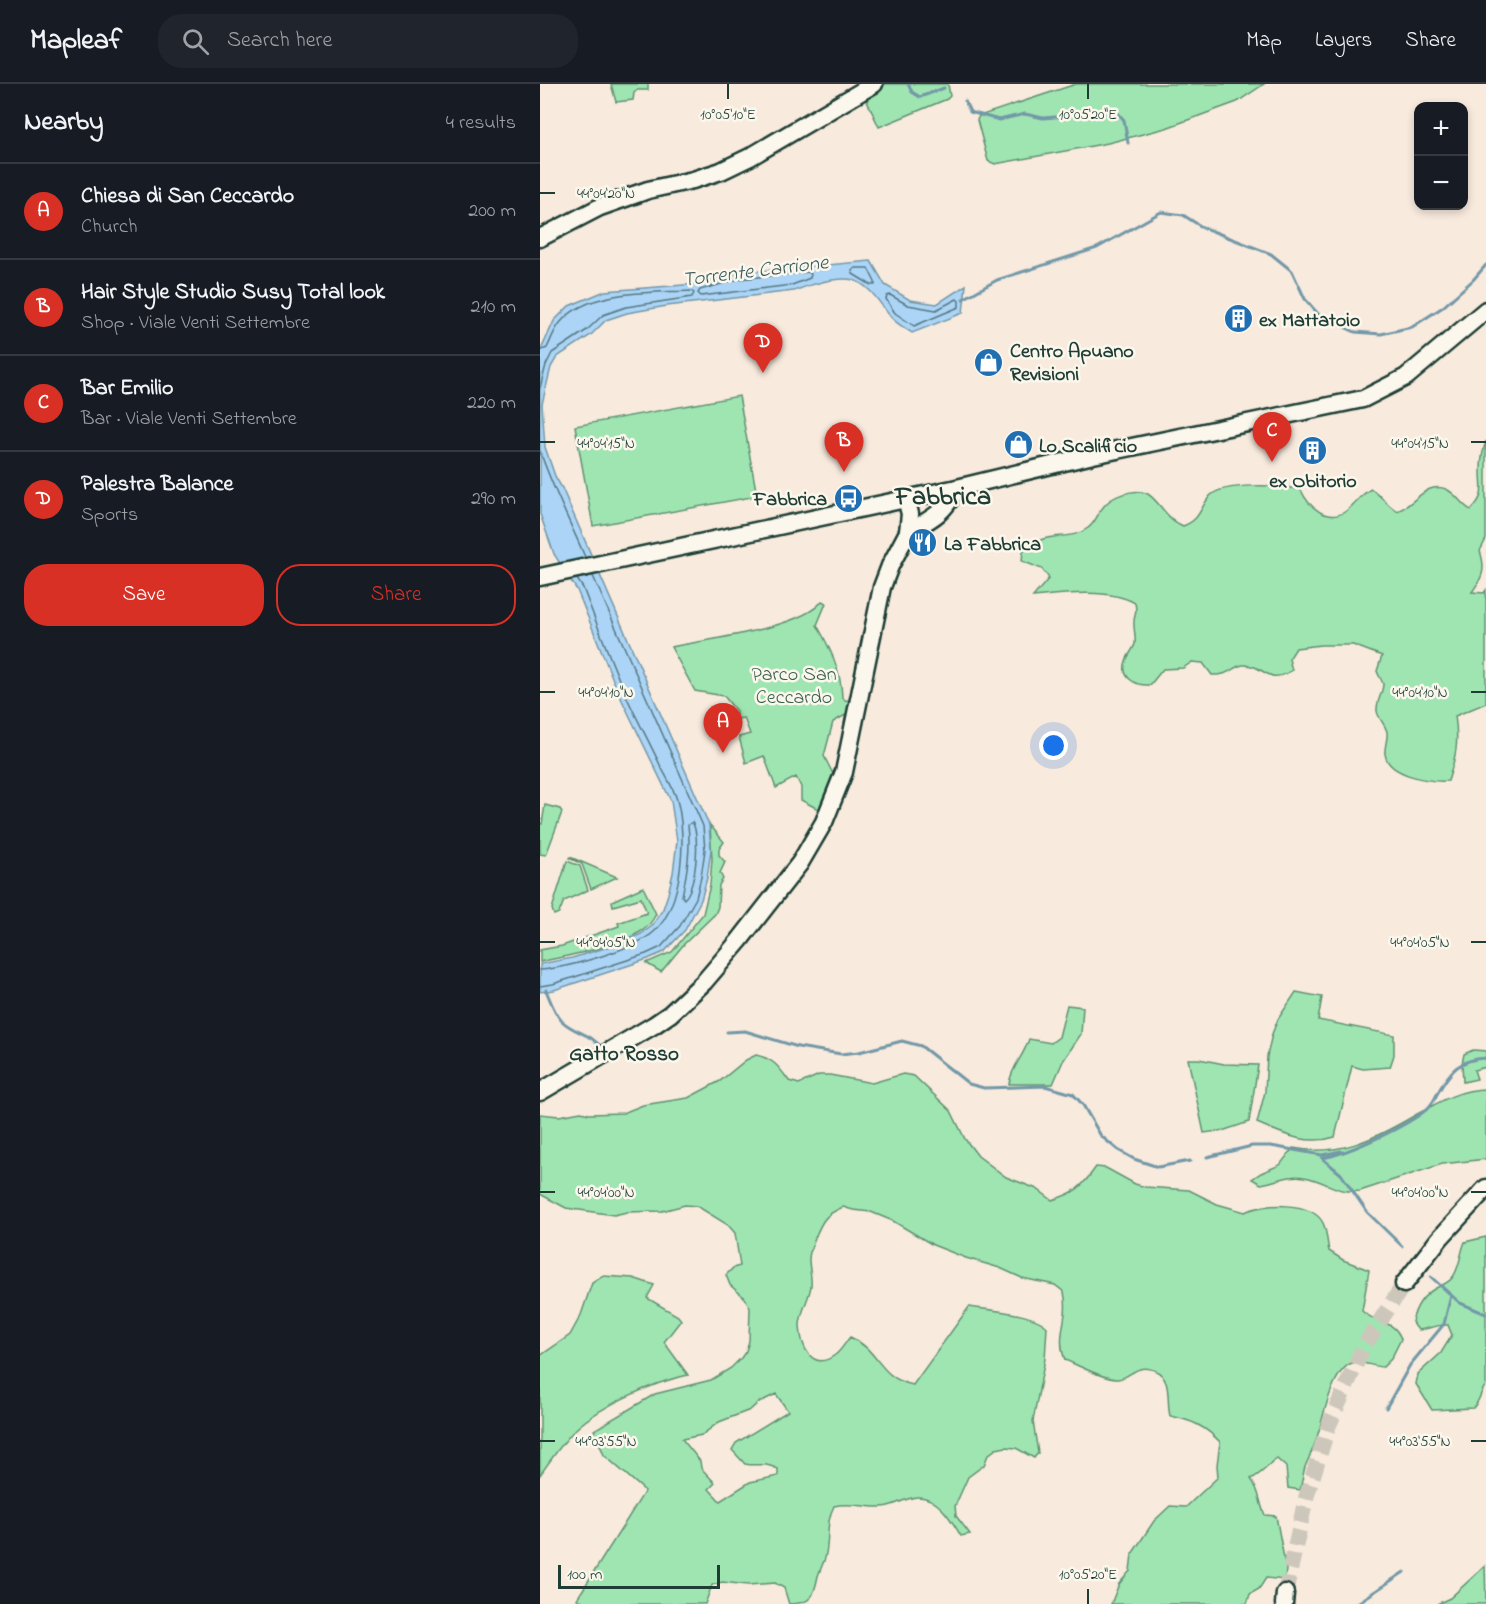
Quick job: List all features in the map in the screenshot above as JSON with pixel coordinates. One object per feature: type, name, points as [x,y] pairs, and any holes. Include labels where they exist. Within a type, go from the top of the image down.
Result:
[{"type":"main road","points":[[540,238],[600,207],[648,190],[721,171],[750,157],[874,84]]},
{"type":"main road","points":[[547,575],[957,488],[1057,463],[1363,399],[1406,377],[1486,310]]},
{"type":"main road","points":[[908,532],[932,519],[948,505],[957,488]]},
{"type":"main road","points":[[908,532],[922,520],[926,512],[924,495]]},
{"type":"main road","points":[[540,1092],[670,1014],[704,982],[800,863],[824,822],[844,772],[882,587],[908,532],[910,521],[906,498]]},
{"type":"main road","points":[[1404,1284],[1440,1238],[1486,1188]]},
{"type":"green space","points":[[611,84],[648,84],[648,90],[637,90],[633,100],[616,102]]},
{"type":"green space","points":[[884,84],[948,84],[950,96],[879,127],[865,97]]},
{"type":"green space","points":[[1076,84],[1264,84],[1237,102],[1166,128],[1108,143],[995,164],[988,161],[977,120],[979,116]]},
{"type":"green space","points":[[739,396],[757,496],[593,526],[575,426]]},
{"type":"green space","points":[[1486,441],[1486,539],[1480,551],[1483,563],[1482,573],[1472,592],[1484,593],[1486,590],[1486,703],[1455,716],[1456,749],[1448,781],[1411,776],[1394,768],[1388,762],[1385,754],[1387,732],[1377,711],[1383,684],[1377,671],[1382,656],[1353,645],[1321,645],[1296,648],[1289,659],[1292,670],[1284,675],[1271,676],[1256,668],[1243,665],[1227,673],[1212,675],[1203,663],[1192,662],[1183,668],[1163,669],[1150,685],[1140,684],[1130,680],[1125,672],[1127,659],[1135,644],[1135,603],[1112,595],[1099,594],[1033,597],[1049,578],[1042,569],[1022,561],[1023,551],[1033,544],[1040,540],[1083,531],[1093,523],[1112,499],[1135,492],[1146,493],[1171,519],[1183,526],[1197,517],[1210,496],[1227,488],[1240,487],[1268,486],[1301,490],[1313,507],[1332,515],[1346,511],[1371,489],[1397,511],[1426,491],[1439,487],[1450,491],[1471,510],[1481,496],[1481,463]]},
{"type":"green space","name":"Parco San Ceccardo","points":[[822,601],[826,603],[817,625],[834,660],[840,678],[842,697],[853,701],[851,712],[833,722],[824,756],[833,774],[823,807],[820,810],[801,800],[801,787],[796,777],[776,788],[764,756],[746,763],[739,737],[750,734],[744,718],[736,719],[736,711],[724,696],[695,691],[671,647],[775,626],[795,619]]},
{"type":"green space","points":[[545,805],[560,809],[562,812],[546,855],[540,854],[540,824],[542,824]]},
{"type":"green space","points":[[710,825],[724,842],[719,849],[719,855],[725,862],[720,873],[723,879],[719,885],[718,907],[715,914],[684,944],[661,972],[646,963],[672,952],[703,914],[710,885],[712,859]]},
{"type":"green space","points":[[570,857],[617,877],[591,889],[582,864]]},
{"type":"green space","points":[[567,861],[580,866],[588,890],[564,901],[559,913],[554,915],[552,909]]},
{"type":"green space","points":[[643,887],[656,914],[645,929],[605,947],[540,962],[540,950],[562,946],[619,926],[618,923],[647,913],[641,898],[613,906],[612,901]]},
{"type":"green space","points":[[1296,992],[1322,997],[1318,1020],[1394,1035],[1394,1055],[1390,1067],[1363,1069],[1352,1066],[1335,1137],[1315,1140],[1295,1138],[1257,1123],[1265,1092],[1267,1056],[1272,1034],[1278,1019]]},
{"type":"green space","points":[[1067,1005],[1083,1007],[1081,1034],[1063,1061],[1053,1084],[1009,1084],[1012,1072],[1029,1039],[1051,1043],[1059,1037]]},
{"type":"green space","points":[[1473,1050],[1486,1051],[1486,1067],[1474,1070],[1477,1079],[1463,1082],[1464,1054]]},
{"type":"green space","points":[[756,1055],[772,1061],[789,1081],[799,1084],[819,1075],[872,1083],[903,1074],[914,1076],[951,1111],[965,1139],[978,1156],[1006,1177],[1037,1189],[1052,1200],[1078,1188],[1096,1167],[1106,1168],[1135,1184],[1145,1187],[1189,1190],[1217,1204],[1245,1212],[1264,1207],[1287,1206],[1298,1207],[1317,1216],[1323,1223],[1329,1251],[1343,1260],[1369,1270],[1362,1311],[1390,1325],[1401,1339],[1391,1359],[1383,1367],[1356,1362],[1345,1367],[1339,1375],[1329,1396],[1316,1441],[1305,1467],[1300,1490],[1288,1488],[1286,1467],[1277,1459],[1251,1479],[1265,1515],[1276,1516],[1286,1569],[1285,1580],[1266,1578],[1259,1589],[1250,1594],[1247,1604],[1111,1604],[1119,1584],[1130,1571],[1132,1554],[1154,1521],[1170,1506],[1186,1507],[1218,1477],[1220,1442],[1197,1424],[1170,1416],[1168,1390],[1164,1378],[1154,1370],[1142,1368],[1127,1376],[1113,1379],[1065,1360],[1061,1342],[1065,1310],[1064,1292],[1055,1285],[1022,1278],[1000,1268],[966,1258],[933,1245],[893,1221],[871,1212],[843,1207],[824,1220],[809,1255],[811,1286],[800,1326],[805,1349],[809,1355],[820,1361],[827,1359],[837,1353],[850,1337],[868,1349],[893,1376],[913,1385],[969,1307],[1032,1318],[1047,1327],[1045,1359],[1033,1421],[1038,1453],[1034,1458],[1016,1448],[996,1449],[988,1455],[984,1465],[968,1477],[955,1506],[956,1516],[970,1534],[961,1536],[944,1510],[925,1498],[912,1498],[886,1507],[834,1506],[831,1512],[825,1558],[815,1589],[811,1597],[797,1604],[789,1604],[784,1588],[775,1583],[748,1585],[722,1582],[712,1585],[705,1604],[590,1604],[577,1599],[645,1491],[604,1455],[594,1430],[655,1394],[711,1380],[731,1368],[746,1351],[749,1341],[750,1308],[745,1298],[730,1285],[726,1275],[733,1268],[740,1266],[735,1233],[728,1225],[697,1206],[685,1205],[662,1211],[627,1212],[614,1215],[566,1208],[540,1194],[540,1114],[559,1116],[581,1112],[589,1114],[623,1113],[643,1105],[688,1098],[720,1081],[746,1060]],"holes":[[[776,1394],[788,1411],[736,1443],[732,1450],[745,1464],[764,1465],[778,1469],[778,1476],[750,1482],[720,1501],[709,1489],[715,1483],[701,1468],[700,1461],[682,1439],[702,1435],[719,1422],[750,1410]]]},
{"type":"green space","points":[[1188,1059],[1224,1064],[1258,1065],[1249,1122],[1225,1130],[1204,1133]]},
{"type":"green space","points":[[1486,1089],[1486,1159],[1442,1164],[1360,1191],[1337,1189],[1298,1176],[1261,1184],[1252,1179],[1280,1165],[1293,1148],[1325,1150],[1355,1144],[1370,1139],[1448,1098]]},
{"type":"green space","points":[[1486,1237],[1486,1385],[1473,1408],[1432,1410],[1416,1384],[1418,1374],[1441,1353],[1452,1335],[1448,1325],[1418,1330],[1412,1322],[1413,1317],[1420,1302],[1427,1294],[1449,1281],[1455,1274],[1465,1242]]},
{"type":"green space","points":[[603,1276],[633,1278],[654,1285],[647,1298],[681,1320],[664,1342],[688,1375],[625,1397],[594,1415],[571,1434],[540,1475],[540,1356],[570,1335],[581,1315],[592,1283]]},
{"type":"green space","points":[[1485,1566],[1486,1604],[1437,1604],[1450,1598]]},
{"type":"water","points":[[871,261],[885,285],[910,300],[937,304],[966,285],[963,313],[912,333],[892,319],[874,295],[859,282],[847,279],[831,280],[794,291],[627,313],[606,320],[591,335],[557,357],[551,367],[542,404],[545,447],[555,476],[709,825],[711,850],[701,900],[685,930],[664,952],[554,990],[540,992],[540,964],[572,958],[621,943],[652,926],[663,909],[668,894],[677,841],[671,801],[618,692],[577,590],[554,554],[540,514],[540,352],[554,321],[569,306],[605,291],[697,284],[738,273]]},
{"type":"waterway","points":[[908,84],[912,92],[920,97],[944,88]]},
{"type":"waterway","points":[[965,101],[970,112],[999,120],[1025,114],[1043,118],[1117,112],[1124,120],[1128,143]]},
{"type":"waterway","name":"Torrente Carrione","points":[[963,299],[997,280],[1097,248],[1161,212],[1183,215],[1202,227],[1271,254],[1292,271],[1305,299],[1320,316],[1355,332],[1381,334],[1412,327],[1443,307],[1486,265]]},
{"type":"waterway","points":[[546,990],[559,1018],[594,1040],[602,1049]]},
{"type":"waterway","points":[[727,1032],[745,1031],[798,1047],[841,1054],[902,1041],[921,1046],[969,1084],[984,1088],[1045,1086],[1073,1094],[1083,1105],[1101,1136],[1134,1159],[1158,1167],[1190,1161]]},
{"type":"waterway","points":[[1322,1158],[1361,1145],[1418,1116],[1434,1100],[1446,1079],[1456,1068],[1469,1061],[1486,1058]]},
{"type":"waterway","points":[[609,1060],[616,1061]]},
{"type":"waterway","points":[[1207,1157],[1252,1146],[1271,1146],[1322,1155],[1341,1151]]},
{"type":"waterway","points":[[1323,1159],[1341,1174],[1367,1212],[1402,1246]]},
{"type":"waterway","points":[[1431,1277],[1460,1303],[1486,1314]]},
{"type":"waterway","points":[[1386,1408],[1410,1365],[1444,1324],[1451,1295]]},
{"type":"waterway","points":[[1356,1604],[1404,1572]]},
{"type":"tunnel","points":[[1285,1593],[1306,1498],[1328,1427],[1364,1346],[1404,1284]]},
{"type":"place","name":"ex Mattatoio","points":[[1238,319]]},
{"type":"place","name":"Centro Apuano Revisioni","points":[[989,362]]},
{"type":"place","name":"Palestra Balance","points":[[763,373]]},
{"type":"place","name":"Lo Scalificio","points":[[1018,445]]},
{"type":"place","name":"ex Obitorio","points":[[1313,450]]},
{"type":"place","name":"Bar Emilio","points":[[1272,462]]},
{"type":"place","name":"Hair Style Studio Susy Total look","points":[[844,472]]},
{"type":"place","name":"Fabbrica","points":[[848,498]]},
{"type":"place","name":"La Fabbrica","points":[[923,543]]},
{"type":"place","name":"Chiesa di San Ceccardo","points":[[723,753]]},
{"type":"district","name":"Fabbrica","points":[[943,495]]},
{"type":"district","name":"Gatto Rosso","points":[[624,1053]]}]
